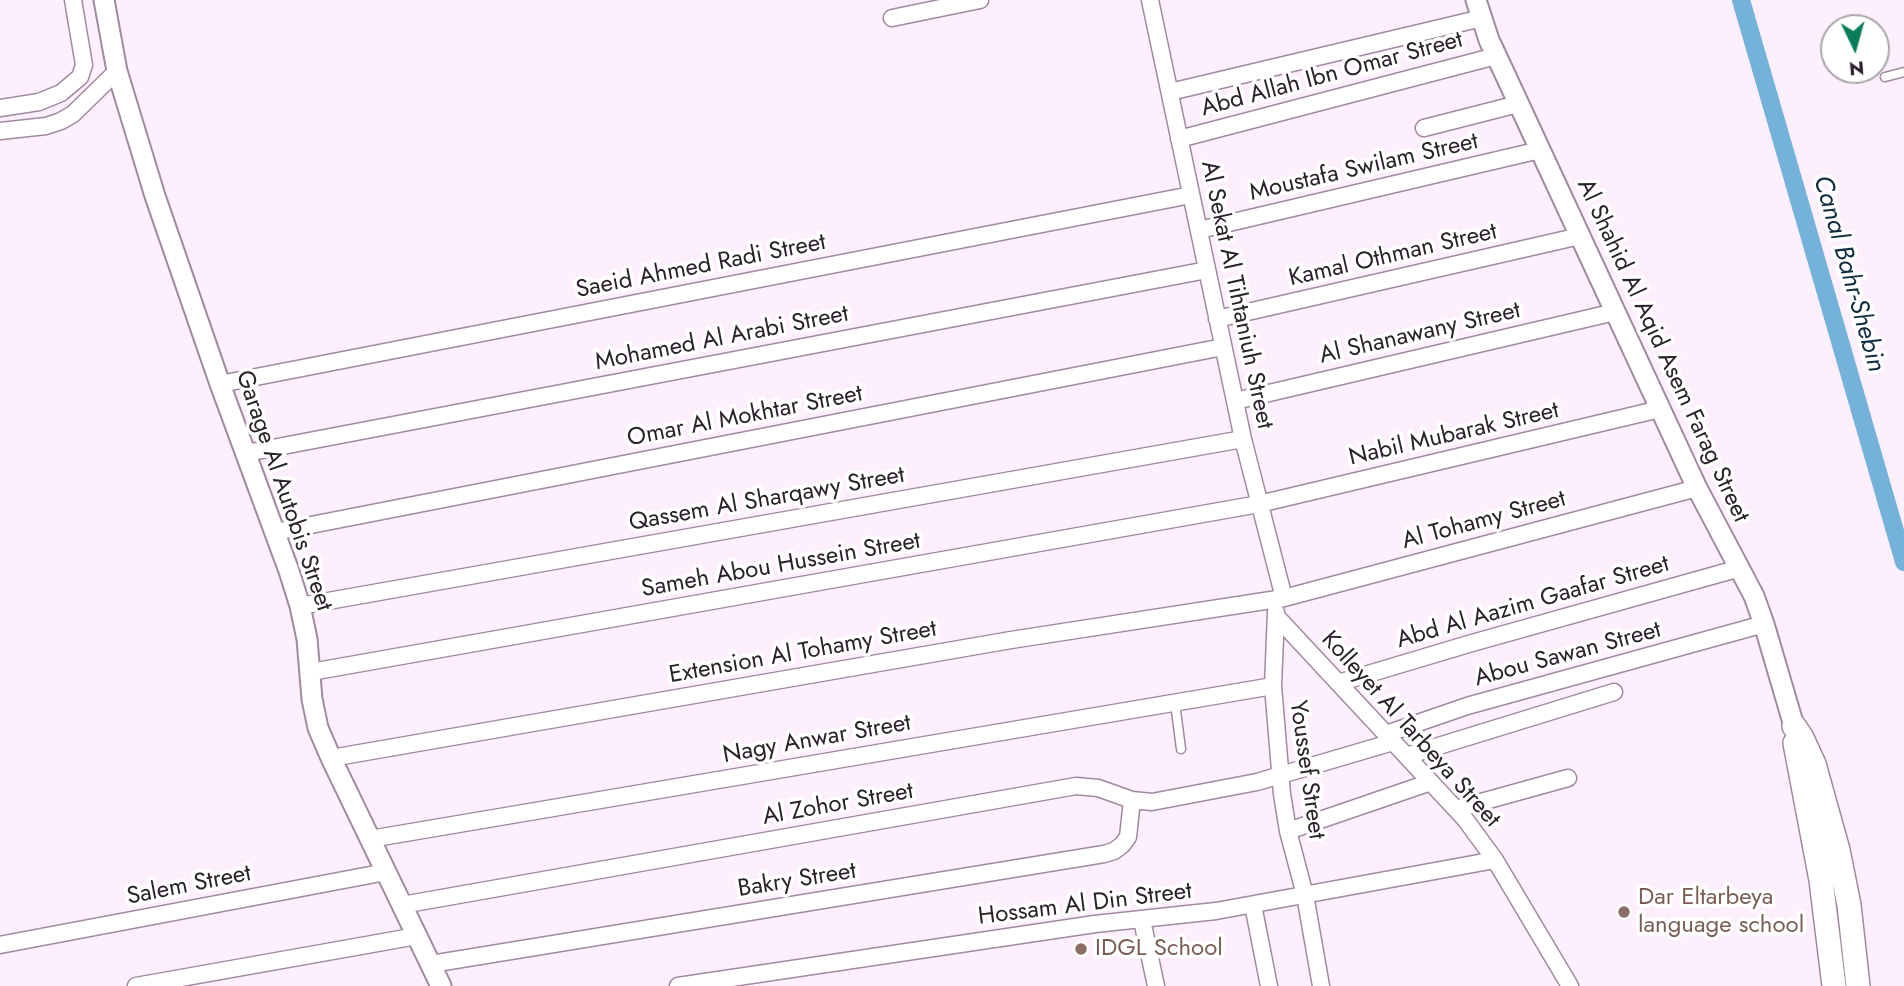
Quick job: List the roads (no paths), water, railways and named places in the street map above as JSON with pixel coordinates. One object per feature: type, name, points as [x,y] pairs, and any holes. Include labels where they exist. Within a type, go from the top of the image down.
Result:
[{"type":"main road","points":[[1794,726],[1798,768],[1823,893],[1834,986]]},
{"type":"main road","points":[[1794,726],[1814,764],[1838,850],[1849,905],[1858,986]]},
{"type":"street","points":[[0,108],[39,102],[61,93],[80,77],[84,65],[73,0]]},
{"type":"street","name":"Garage Al Autobis Street","points":[[104,0],[117,71],[155,196],[300,606],[307,639],[318,728],[441,986]]},
{"type":"street","points":[[892,18],[980,0]]},
{"type":"street","name":"Al Sekat Al Tihtaniuh Street","points":[[1154,1],[1179,139],[1279,605]]},
{"type":"street","points":[[1170,92],[1479,9]]},
{"type":"street","name":"Al Shahid Al Aqid Asem Farag Street","points":[[1479,9],[1496,56],[1697,488],[1754,596],[1794,726]]},
{"type":"street","name":"Abd Allah Ibn Omar Street","points":[[1179,139],[1496,56]]},
{"type":"street","points":[[0,131],[46,126],[61,121],[73,114],[117,71]]},
{"type":"street","points":[[1424,128],[1518,104]]},
{"type":"street","name":"Moustafa Swilam Street","points":[[1199,230],[1539,150]]},
{"type":"street","name":"Saeid Ahmed Radi Street","points":[[220,384],[1191,195]]},
{"type":"street","name":"Kamal Othman Street","points":[[1217,319],[1580,236]]},
{"type":"street","name":"Mohamed Al Arabi Street","points":[[246,453],[1207,270]]},
{"type":"street","name":"Al Shanawany Street","points":[[1235,401],[1615,312]]},
{"type":"street","name":"Omar Al Mokhtar Street","points":[[275,532],[1223,347]]},
{"type":"street","name":"Nabil Mubarak Street","points":[[1259,504],[1660,409]]},
{"type":"street","name":"Qassem Al Sharqawy Street","points":[[300,606],[1242,439]]},
{"type":"street","name":"Al Tohamy Street","points":[[1279,605],[1697,488]]},
{"type":"street","name":"Sameh Abou Hussein Street","points":[[311,672],[1259,504]]},
{"type":"street","name":"Abd Al Aazim Gaafar Street","points":[[1338,683],[1740,568]]},
{"type":"street","name":"Kolleyet Al Tarbeya Street","points":[[1279,605],[1338,683],[1456,809],[1495,860],[1570,986]]},
{"type":"street","name":"Youssef Street","points":[[1279,605],[1273,686],[1283,803],[1305,895],[1321,986]]},
{"type":"street","name":"Extension Al Tohamy Street","points":[[331,758],[1011,640],[1279,605]]},
{"type":"street","name":"Abou Sawan Street","points":[[1280,775],[1390,738],[1467,706],[1764,624]]},
{"type":"street","name":"Nagy Anwar Street","points":[[370,839],[1273,686]]},
{"type":"street","points":[[1406,756],[1614,692]]},
{"type":"street","name":"Al Zohor Street","points":[[402,905],[1076,786],[1098,788],[1132,800],[1152,802],[1245,785],[1280,775]]},
{"type":"street","points":[[1456,809],[1568,778]]},
{"type":"street","points":[[1288,831],[1431,782]]},
{"type":"street","name":"Bakry Street","points":[[431,964],[1104,854],[1114,851],[1128,837],[1132,800]]},
{"type":"street","name":"Hossam Al Din Street","points":[[678,986],[1095,924],[1253,905],[1495,860]]},
{"type":"street","name":"Salem Street","points":[[0,945],[386,872]]},
{"type":"street","points":[[1253,905],[1269,986]]},
{"type":"street","points":[[1142,920],[1156,986]]},
{"type":"street","points":[[136,986],[417,936]]},
{"type":"lane","points":[[1175,703],[1181,749]]},
{"type":"waterway","name":"Canal Bahr-Shebin","points":[[1741,0],[1904,562]]},
{"type":"place","name":"Dar Eltarbeya language school","points":[[1624,912]]},
{"type":"place","name":"IDGL School","points":[[1081,949]]}]
